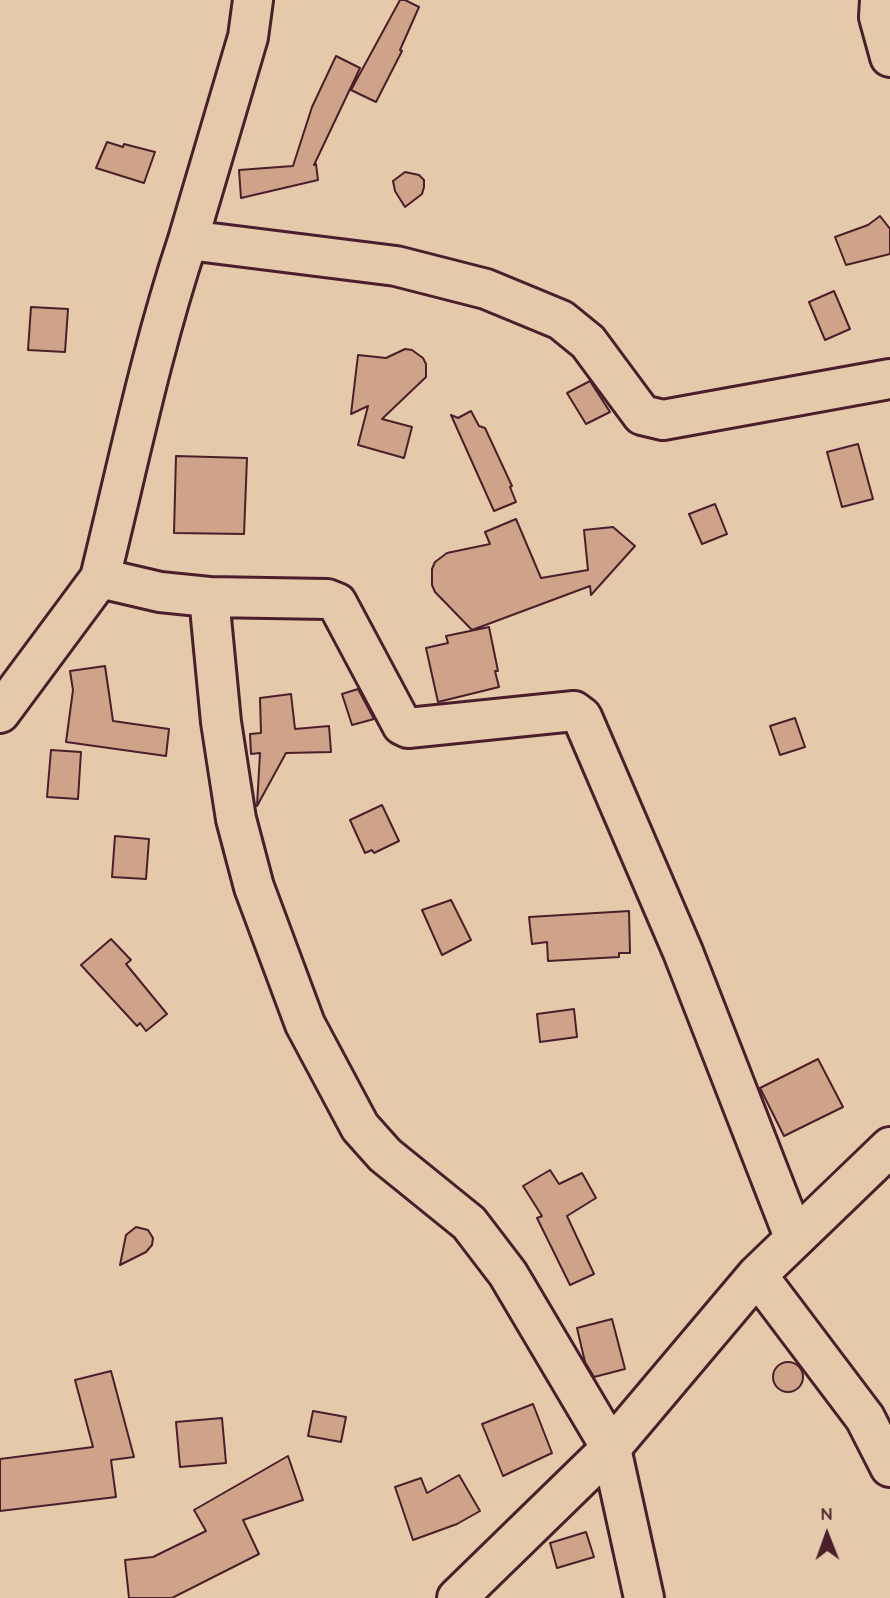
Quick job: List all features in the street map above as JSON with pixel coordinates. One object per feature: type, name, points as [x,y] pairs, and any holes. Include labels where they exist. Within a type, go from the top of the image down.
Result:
[{"type":"street","points":[[0,713],[100,578],[147,376],[248,37],[253,0]]},
{"type":"street","points":[[880,0],[879,18],[890,57]]},
{"type":"street","points":[[188,240],[396,266],[486,289],[561,320],[588,342],[642,415],[663,420],[890,379]]},
{"type":"street","points":[[100,578],[160,592],[209,597],[327,599],[337,603],[402,725],[408,729],[574,711],[582,716],[683,952],[794,1237]]},
{"type":"street","points":[[209,597],[221,722],[236,819],[254,887],[305,1024],[360,1127],[384,1155],[469,1223],[508,1274],[611,1448],[644,1598]]},
{"type":"street","points":[[457,1598],[611,1448],[757,1275],[890,1147]]},
{"type":"street","points":[[757,1275],[865,1418],[890,1467]]},
{"type":"building","points":[[400,0],[419,7],[400,50],[402,51],[376,102],[351,90]]},
{"type":"building","points":[[336,56],[360,68],[314,165],[316,164],[318,180],[241,198],[239,170],[293,166],[312,107]]},
{"type":"building","points":[[107,142],[155,152],[144,183],[96,168]]},
{"type":"building","points":[[405,172],[419,175],[424,180],[424,187],[422,194],[405,207],[395,191],[393,181]]},
{"type":"building","points":[[880,216],[890,229],[890,254],[846,265],[835,237],[868,225]]},
{"type":"building","points":[[834,291],[850,329],[825,340],[809,302]]},
{"type":"building","points":[[31,307],[68,309],[65,352],[28,350]]},
{"type":"building","points":[[405,349],[412,350],[423,358],[426,377],[382,419],[412,427],[404,458],[358,445],[368,406],[351,414],[358,355],[386,358]]},
{"type":"building","points":[[590,381],[610,412],[586,424],[567,393]]},
{"type":"building","points":[[471,411],[479,426],[485,428],[512,486],[510,487],[516,502],[494,511],[451,415],[458,418]]},
{"type":"building","points":[[858,444],[873,499],[842,507],[827,452]]},
{"type":"building","points":[[176,456],[247,458],[244,534],[174,533]]},
{"type":"building","points":[[715,504],[727,534],[702,544],[689,514]]},
{"type":"building","points":[[516,519],[541,578],[588,570],[584,530],[613,527],[635,546],[591,595],[590,586],[472,630],[435,592],[432,569],[435,562],[447,553],[490,544],[485,532]]},
{"type":"building","points":[[489,627],[499,687],[438,702],[426,648],[448,643],[446,636]]},
{"type":"building","points":[[105,666],[113,721],[169,729],[166,756],[66,742],[73,690],[70,671]]},
{"type":"building","points":[[358,689],[374,719],[352,725],[342,694]]},
{"type":"building","points":[[291,694],[295,729],[329,726],[331,752],[286,753],[257,806],[260,753],[251,754],[250,734],[261,733],[260,698]]},
{"type":"building","points":[[795,718],[805,747],[780,755],[770,726]]},
{"type":"building","points":[[51,750],[81,752],[78,799],[47,797]]},
{"type":"building","points":[[382,805],[399,841],[374,853],[372,850],[365,853],[350,820]]},
{"type":"building","points":[[115,836],[149,839],[146,879],[112,877]]},
{"type":"building","points":[[451,900],[471,940],[442,955],[422,910]]},
{"type":"building","points":[[629,911],[630,953],[619,953],[619,957],[548,961],[547,942],[532,944],[529,917]]},
{"type":"building","points":[[111,939],[131,960],[126,964],[167,1014],[146,1031],[140,1023],[137,1026],[81,965]]},
{"type":"building","points":[[574,1009],[577,1037],[540,1042],[537,1014]]},
{"type":"building","points":[[818,1059],[843,1107],[784,1136],[760,1088]]},
{"type":"building","points":[[550,1170],[559,1184],[582,1173],[596,1198],[567,1216],[594,1274],[570,1285],[537,1218],[542,1216],[523,1186]]},
{"type":"building","points":[[136,1227],[148,1230],[153,1238],[152,1245],[146,1252],[120,1265],[126,1235]]},
{"type":"building","points":[[612,1319],[625,1369],[594,1377],[585,1362],[577,1328]]},
{"type":"building","points":[[788,1362],[799,1366],[803,1377],[799,1388],[788,1392],[777,1388],[773,1377],[777,1366]]},
{"type":"building","points":[[111,1371],[134,1457],[111,1460],[116,1497],[0,1511],[0,1459],[93,1447],[75,1380]]},
{"type":"building","points":[[533,1404],[552,1453],[503,1476],[482,1424]]},
{"type":"building","points":[[313,1411],[346,1417],[341,1442],[308,1436]]},
{"type":"building","points":[[222,1418],[226,1463],[180,1467],[176,1422]]},
{"type":"building","points":[[288,1456],[303,1500],[243,1520],[259,1554],[172,1598],[129,1598],[125,1560],[153,1557],[206,1531],[194,1510]]},
{"type":"building","points":[[459,1475],[480,1511],[457,1524],[413,1540],[395,1487],[421,1478],[427,1493]]},
{"type":"building","points":[[586,1532],[594,1557],[557,1568],[550,1543]]}]
